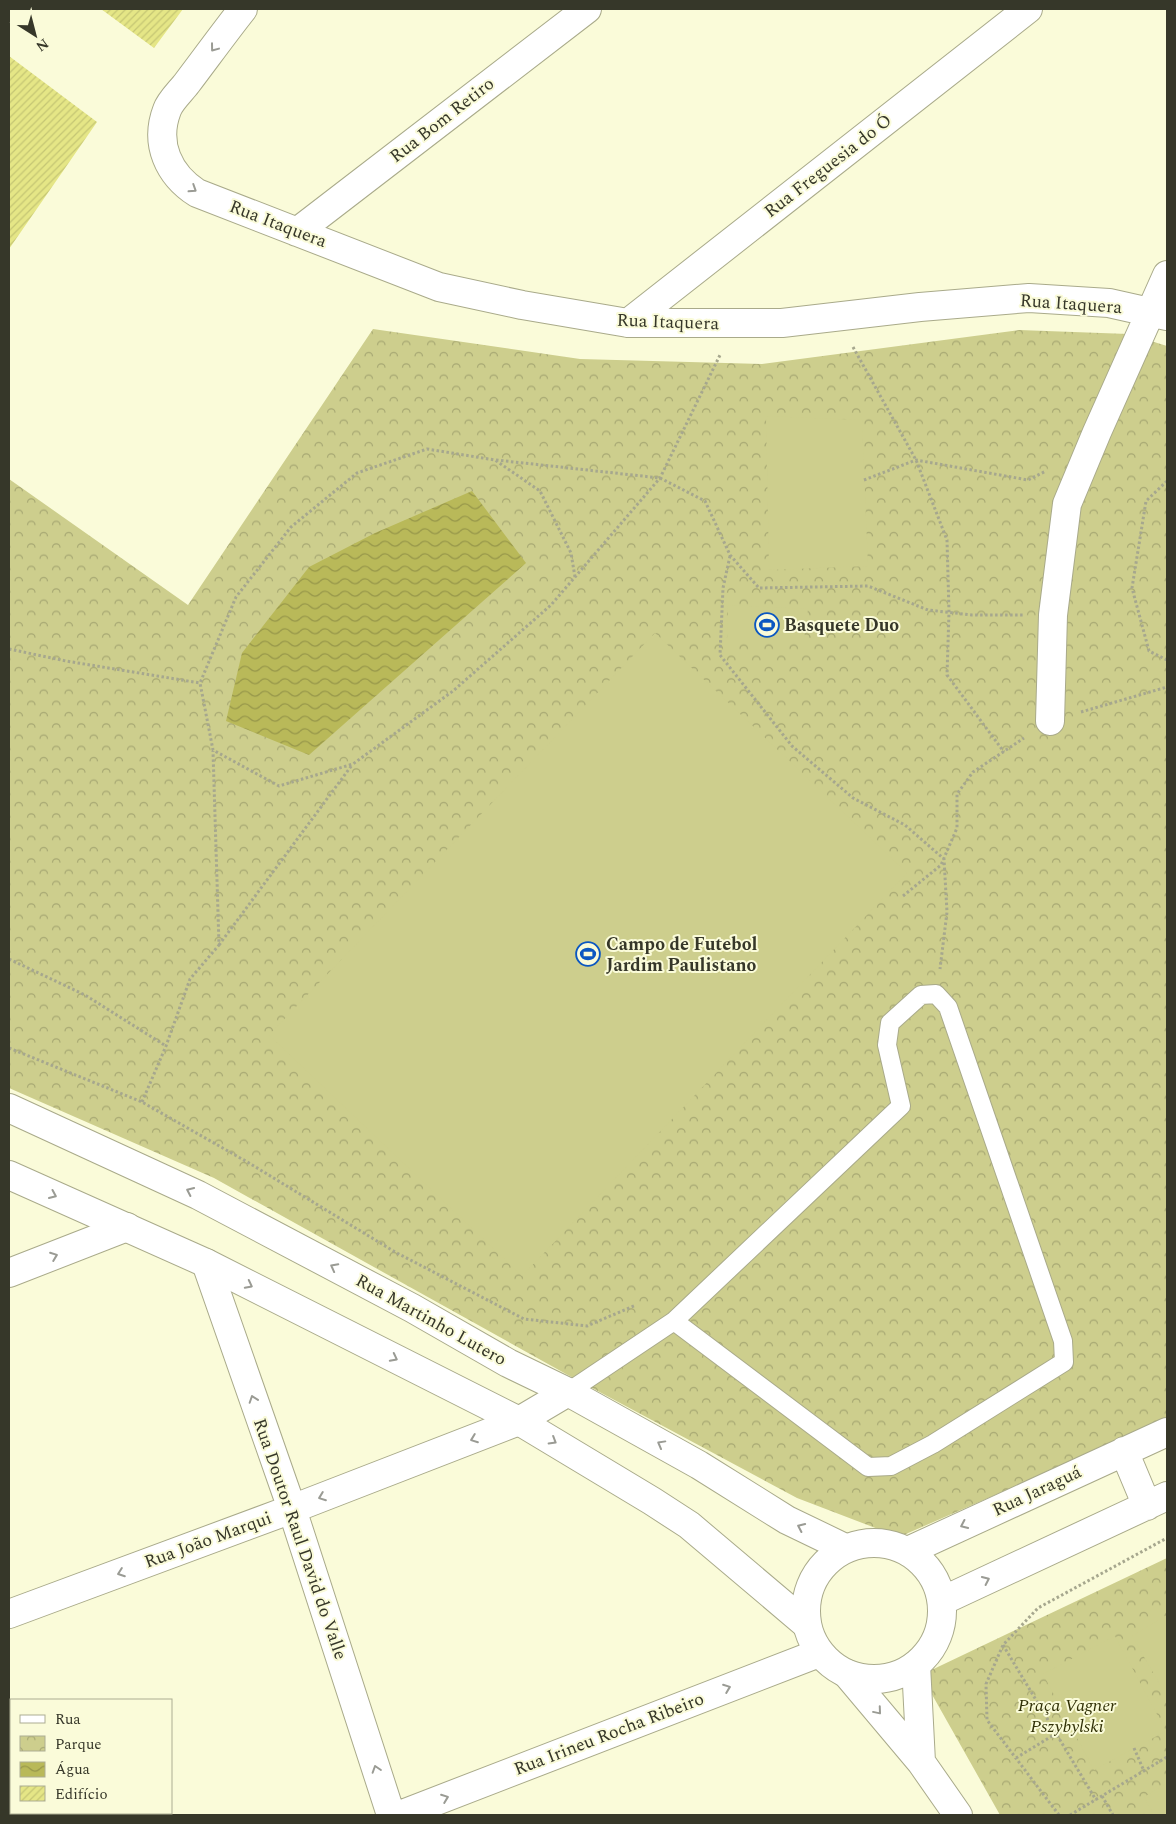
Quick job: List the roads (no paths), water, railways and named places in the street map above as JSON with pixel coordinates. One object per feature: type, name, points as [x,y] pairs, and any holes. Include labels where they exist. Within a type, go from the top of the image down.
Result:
[{"type":"street","name":"Rua Itaquera","points":[[243,9],[167,109],[162,130],[164,152],[173,172],[188,187],[198,193],[439,287],[522,305],[628,323],[782,323],[1029,298],[1109,304],[1159,314],[1084,464],[1067,504],[1053,615],[1050,721]]},
{"type":"street","name":"Rua Bom Retiro","points":[[297,232],[587,9]]},
{"type":"street","name":"Rua Freguesia do Ó","points":[[628,323],[1028,9]]},
{"type":"street","points":[[1159,314],[1167,275]]},
{"type":"street","name":"Rua Martinho Lutero","points":[[9,1108],[198,1195],[412,1308],[508,1363],[568,1392],[699,1465],[787,1520],[845,1548]]},
{"type":"street","points":[[9,1175],[206,1263],[519,1421],[689,1525],[806,1624]]},
{"type":"street","points":[[9,1274],[127,1227]]},
{"type":"street","name":"Rua Doutor Raul David do Valle","points":[[206,1263],[292,1509],[391,1815]]},
{"type":"street","name":"Rua João Marqui","points":[[9,1614],[292,1509],[519,1421],[568,1392]]},
{"type":"street","name":"Rua Jaraguá","points":[[908,1551],[1167,1432]]},
{"type":"street","points":[[942,1600],[1157,1501],[1124,1451]]},
{"type":"street","points":[[877,1542],[893,1544],[908,1551],[924,1563],[936,1580],[942,1600],[942,1618],[938,1636],[929,1652],[916,1665],[900,1674],[883,1679],[865,1679],[847,1674],[832,1665],[819,1653],[811,1639],[806,1624],[805,1601],[812,1579],[826,1561],[845,1548],[860,1543],[877,1542]]},
{"type":"street","name":"Rua Irineu Rocha Ribeiro","points":[[400,1815],[819,1653]]},
{"type":"street","points":[[916,1665],[921,1762]]},
{"type":"street","points":[[847,1674],[921,1762],[958,1815]]},
{"type":"lane","points":[[568,1392],[674,1321],[901,1106],[887,1045],[890,1023],[921,995],[936,994],[948,1007],[952,1017],[1063,1341],[1064,1362],[933,1444],[891,1466],[868,1466],[674,1321]]},
{"type":"water","points":[[472,491],[526,563],[309,755],[226,721],[242,653],[309,567],[375,533]]},
{"type":"place","name":"Basquete Duo","points":[[767,625]]},
{"type":"place","name":"Campo de Futebol Jardim Paulistano","points":[[588,954]]},
{"type":"park label","name":"Praça Vagner Pszybylski","points":[[1067,1715]]}]
